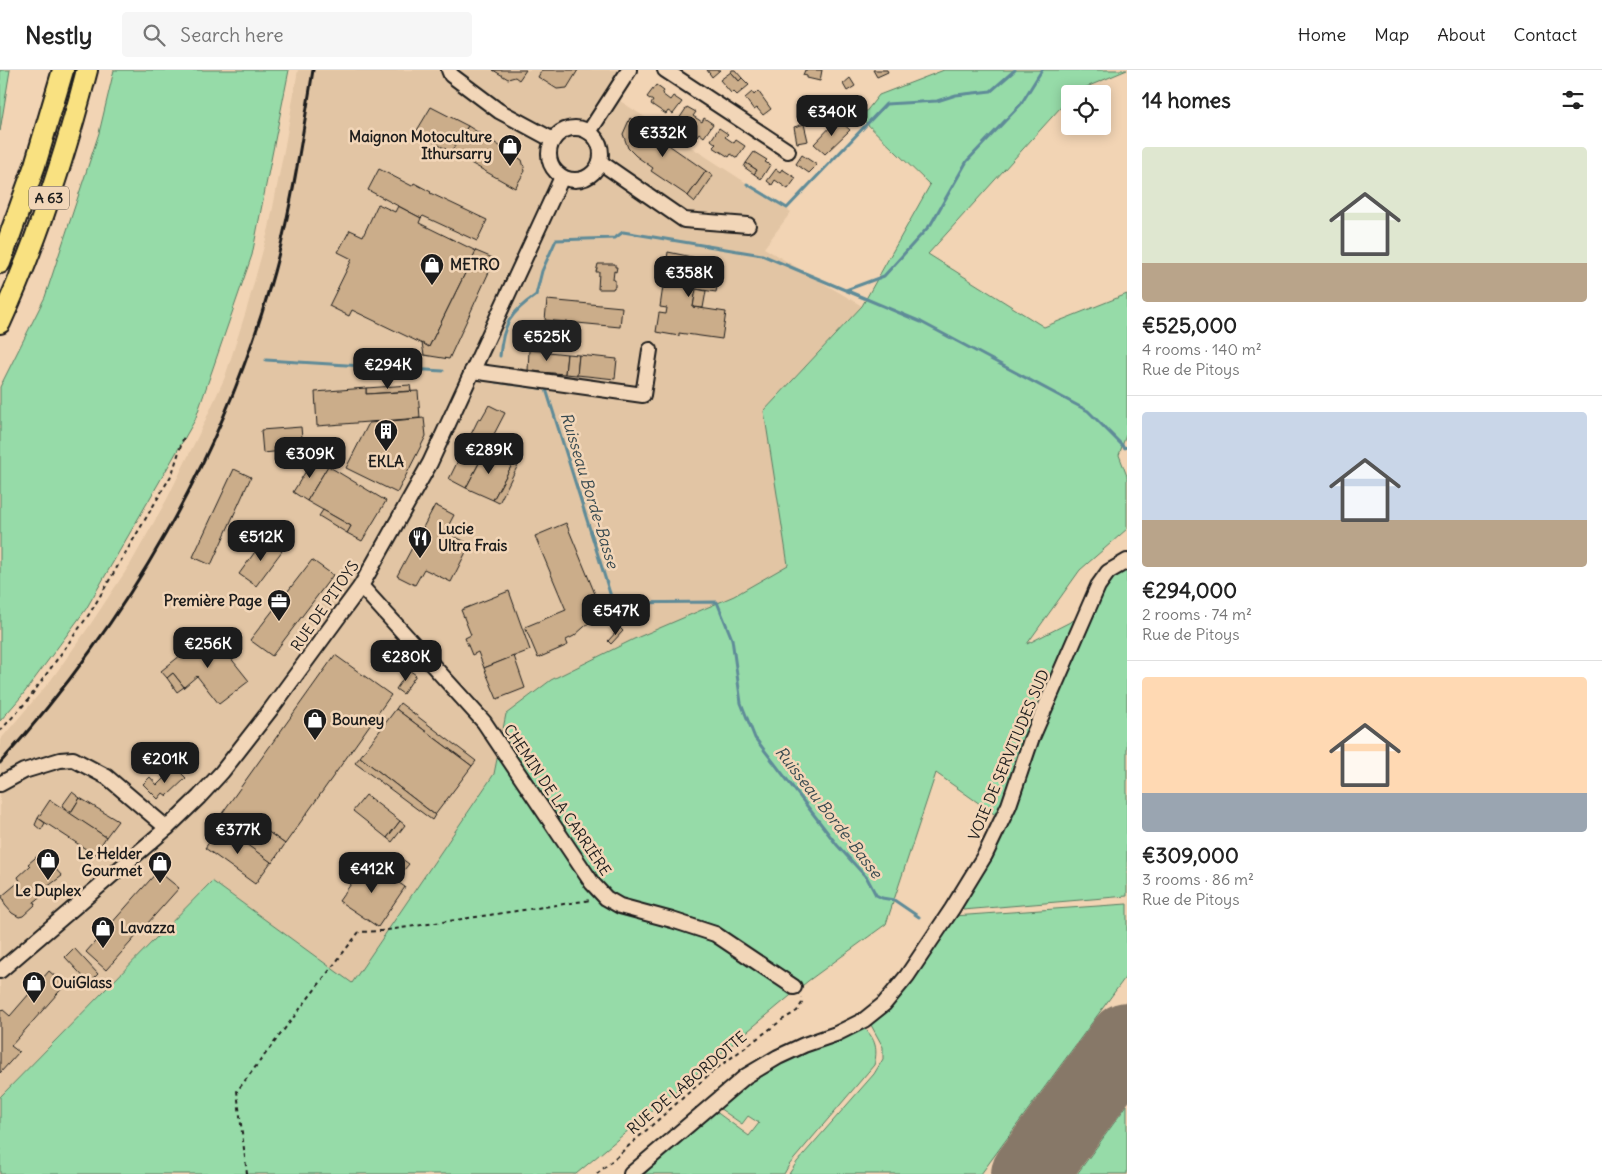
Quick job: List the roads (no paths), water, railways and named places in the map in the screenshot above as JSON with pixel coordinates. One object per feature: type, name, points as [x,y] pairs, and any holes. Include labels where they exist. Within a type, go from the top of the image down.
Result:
[{"type":"highway","name":"A 63","points":[[0,263],[35,165],[63,70]]},
{"type":"highway","name":"A 63","points":[[0,323],[17,286],[56,179],[87,70]]},
{"type":"street","points":[[449,70],[451,75],[499,111],[553,140]]},
{"type":"street","points":[[589,132],[629,70]]},
{"type":"street","points":[[665,70],[788,151]]},
{"type":"street","points":[[574,128],[589,132],[600,145],[600,162],[591,175],[584,178],[569,180],[562,177],[551,164],[549,156],[553,140],[559,134],[574,128]]},
{"type":"street","points":[[600,162],[684,220],[748,225]]},
{"type":"street","name":"RUE DE PITOYS","points":[[0,971],[167,828],[200,797],[271,709],[361,586],[430,463],[562,177]]},
{"type":"street","points":[[472,371],[643,395],[650,350]]},
{"type":"street","name":"VOIE DE SERVITUDES SUD","points":[[631,1174],[746,1076],[778,1057],[804,1045],[836,1034],[864,1020],[884,1004],[907,976],[952,909],[989,846],[1009,805],[1031,740],[1098,586],[1108,572],[1127,562]]},
{"type":"street","name":"CHEMIN DE LA CARRIÈRE","points":[[361,586],[484,722],[592,883],[606,898],[620,906],[715,934],[794,987]]},
{"type":"street","points":[[0,784],[24,771],[60,760],[73,759],[108,777],[167,828]]},
{"type":"waterway","points":[[747,184],[787,208],[886,104],[937,101],[956,95],[991,91],[1015,70]]},
{"type":"waterway","points":[[846,290],[884,276],[931,224],[967,161],[1021,104],[1042,70]]},
{"type":"waterway","points":[[500,356],[503,336],[509,320],[536,295],[542,271],[556,240],[615,238],[623,232],[762,255],[921,322],[1088,411],[1125,448],[1127,447]]},
{"type":"waterway","name":"Ruisseau Borde-Basse","points":[[266,360],[443,371]]},
{"type":"waterway","name":"Ruisseau Borde-Basse","points":[[496,382],[546,389],[613,603],[717,602],[732,639],[741,703],[755,738],[837,845],[867,878],[876,895],[894,900],[919,917]]},
{"type":"railway","points":[[0,763],[46,709],[89,653],[129,594],[166,533],[199,471],[228,406],[253,340],[274,272],[296,172],[313,70]]},
{"type":"place","name":"Maignon Motoculture Ithursarry","points":[[510,167]]},
{"type":"place","name":"METRO","points":[[432,286]]},
{"type":"place","name":"EKLA","points":[[386,452]]},
{"type":"place","name":"Lucie Ultra Frais","points":[[420,559]]},
{"type":"place","name":"Première Page","points":[[279,622]]},
{"type":"place","name":"Bouney","points":[[315,741]]},
{"type":"place","name":"Le Duplex","points":[[48,881]]},
{"type":"place","name":"Le Helder Gourmet","points":[[160,884]]},
{"type":"place","name":"Lavazza","points":[[103,949]]},
{"type":"place","name":"OuiGlass","points":[[34,1004]]}]
